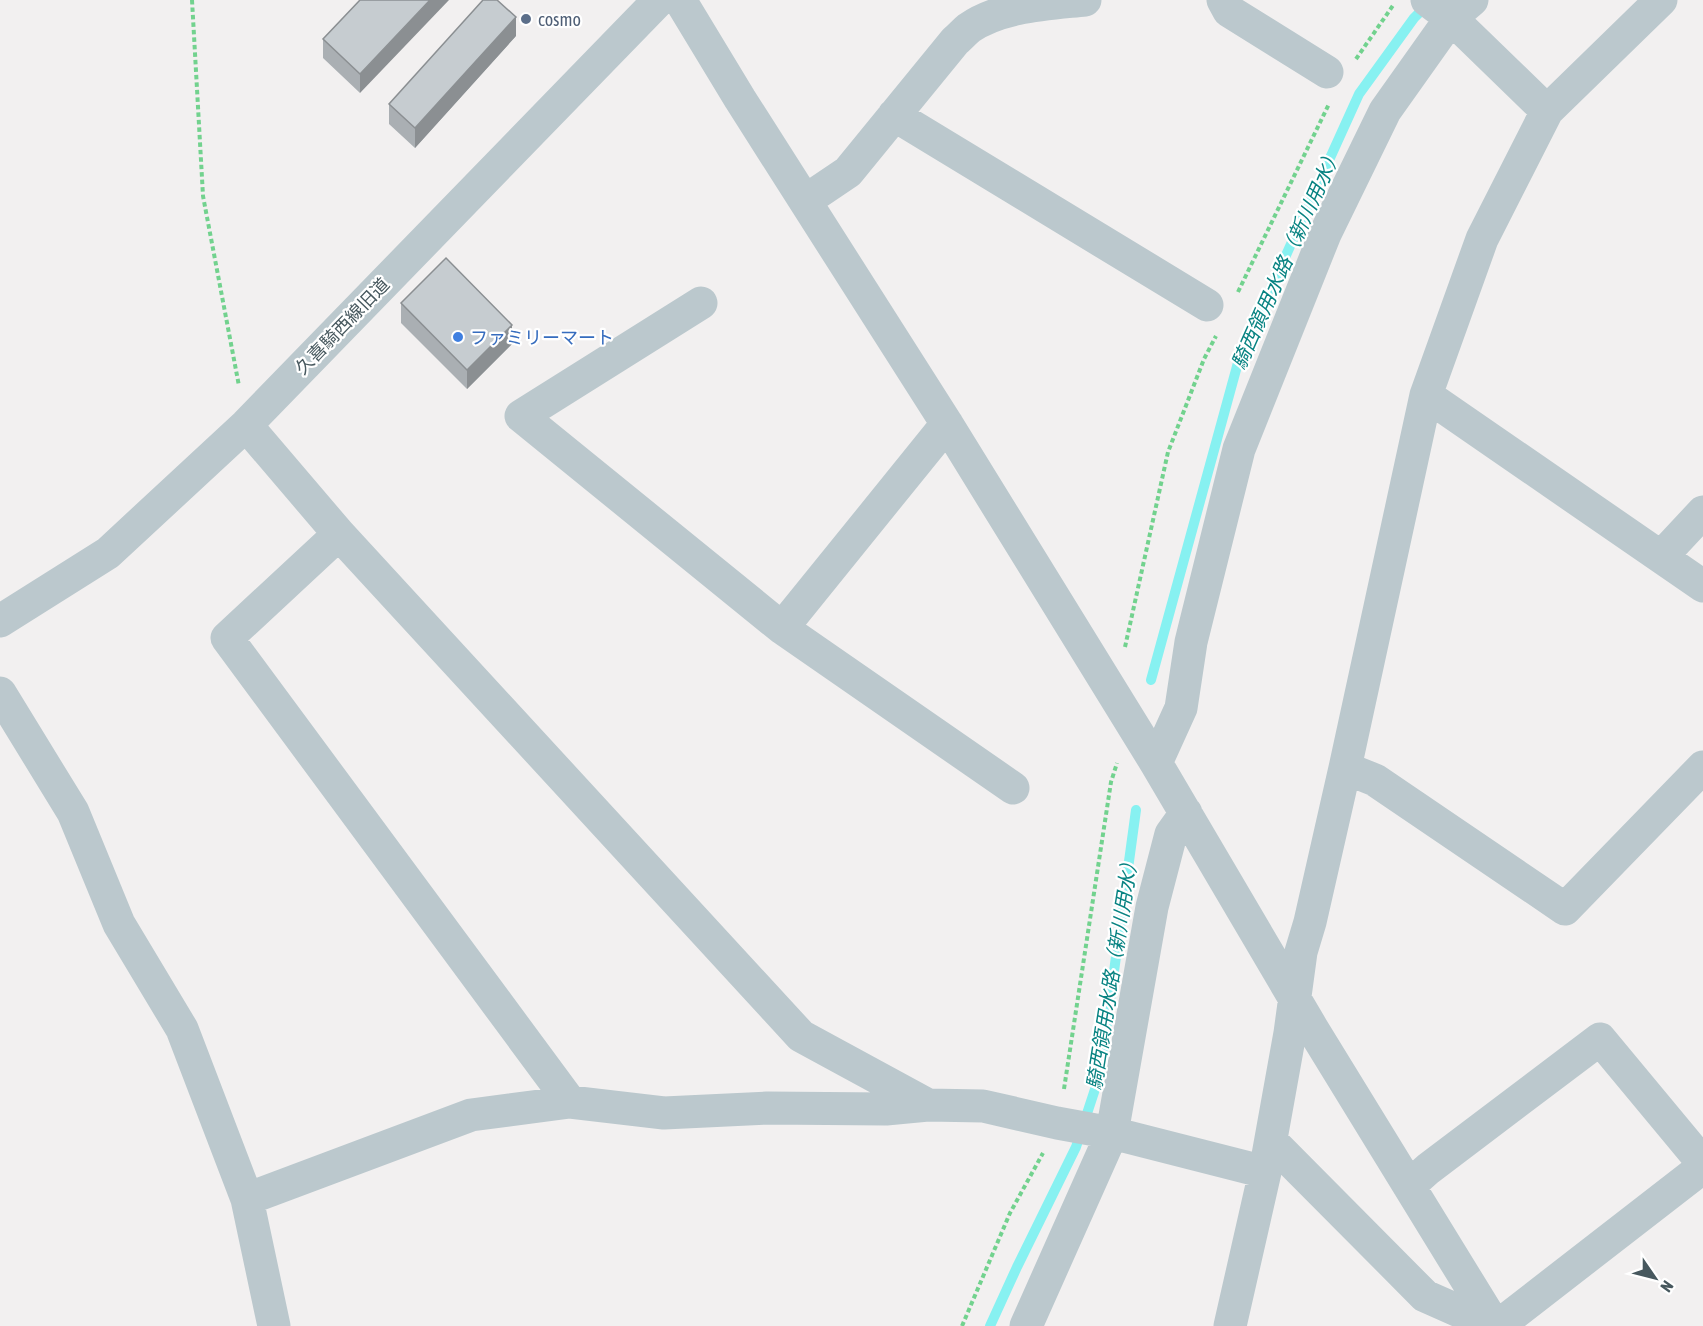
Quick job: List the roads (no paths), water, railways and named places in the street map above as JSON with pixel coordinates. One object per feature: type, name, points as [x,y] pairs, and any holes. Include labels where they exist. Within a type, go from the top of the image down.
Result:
[{"type":"street","name":"久喜騎西線旧道","points":[[0,621],[108,553],[246,425],[659,0]]},
{"type":"street","points":[[680,0],[947,424],[1156,763],[1295,998],[1495,1326]]},
{"type":"street","points":[[805,201],[848,172],[955,41],[970,28],[1011,10],[1033,5],[1085,0]]},
{"type":"street","points":[[1223,0],[1228,11],[1327,72]]},
{"type":"street","points":[[1230,1326],[1268,1156],[1290,1032],[1301,952],[1345,768],[1426,396],[1482,239],[1547,111],[1661,0]]},
{"type":"street","points":[[1156,763],[1181,708],[1191,642],[1239,449],[1325,234],[1385,111],[1450,6],[1547,111]]},
{"type":"street","points":[[894,115],[1207,305]]},
{"type":"street","points":[[701,303],[522,416],[782,628],[1013,788]]},
{"type":"street","points":[[1426,396],[1703,586]]},
{"type":"street","points":[[782,628],[947,424]]},
{"type":"street","points":[[246,425],[339,534],[801,1036],[928,1105]]},
{"type":"street","points":[[1660,557],[1703,512]]},
{"type":"street","points":[[339,534],[227,638],[570,1102]]},
{"type":"street","points":[[0,693],[73,812],[119,924],[182,1029],[247,1199],[274,1326]]},
{"type":"street","points":[[1345,768],[1375,780],[1565,909],[1703,767]]},
{"type":"street","points":[[1026,1326],[1112,1133],[1152,907],[1171,834],[1186,813]]},
{"type":"street","points":[[1409,1186],[1428,1169],[1600,1039],[1703,1163]]},
{"type":"street","points":[[247,1199],[471,1115],[570,1102],[664,1113],[767,1108],[886,1109],[928,1105],[983,1106],[1112,1133],[1268,1156],[1425,1296],[1495,1326]]},
{"type":"street","points":[[1495,1326],[1703,1167]]},
{"type":"waterway","name":"騎西領用水路（新川用水）","points":[[1151,680],[1239,359],[1359,94],[1414,18],[1428,4]]},
{"type":"waterway","name":"騎西領用水路（新川用水）","points":[[990,1326],[1076,1147],[1100,1074],[1136,810]]},
{"type":"place","name":"cosmo","points":[[526,19]]},
{"type":"place","name":"ファミリーマート","points":[[458,337]]}]
